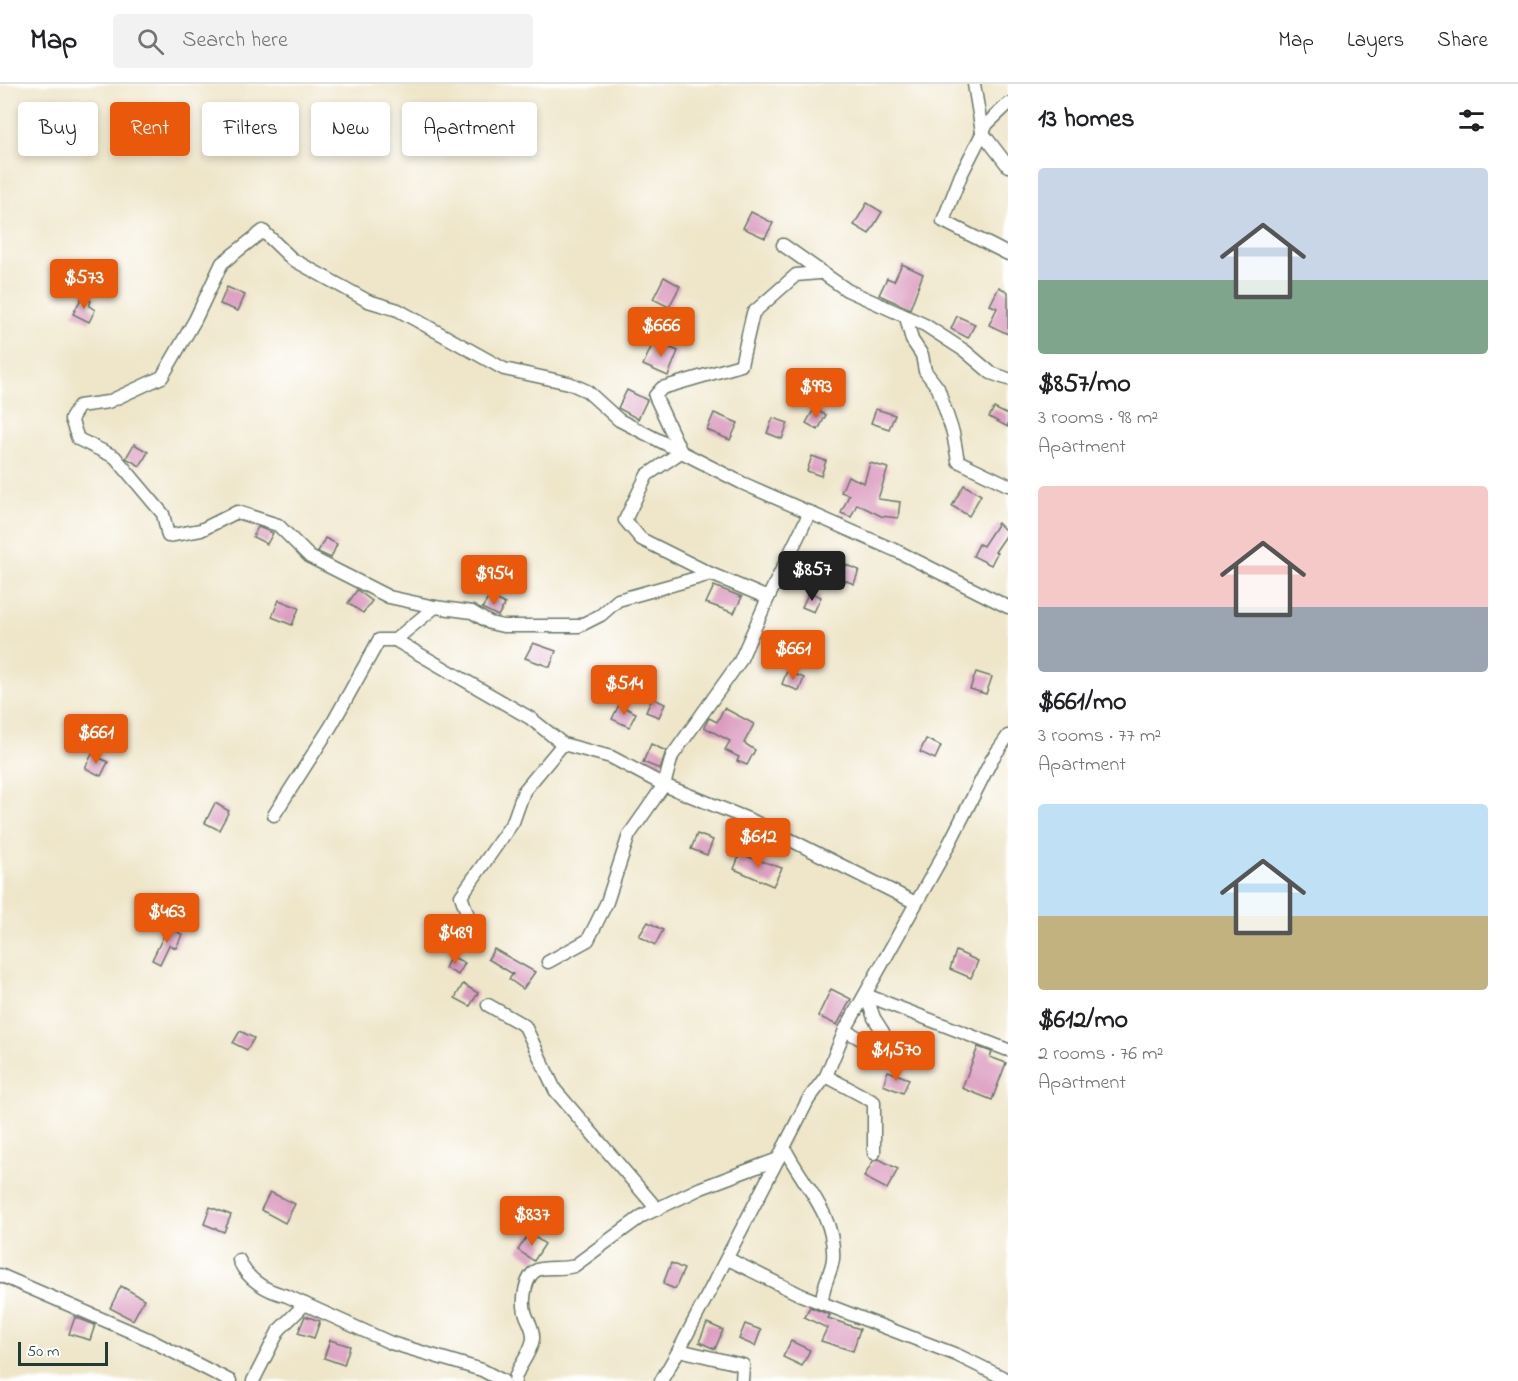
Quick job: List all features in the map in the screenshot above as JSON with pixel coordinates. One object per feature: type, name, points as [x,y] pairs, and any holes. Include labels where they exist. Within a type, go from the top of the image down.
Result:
[{"type":"street","points":[[974,84],[982,132],[1008,166]]},
{"type":"street","points":[[1008,104],[982,132],[943,221],[1008,254]]},
{"type":"street","points":[[711,574],[618,600],[600,615],[579,626],[503,626],[490,623],[472,612],[389,597],[310,556],[278,525],[237,512],[201,530],[168,536],[163,514],[115,457],[78,439],[71,419],[79,406],[108,402],[162,377],[195,320],[222,262],[263,231],[292,259],[368,301],[398,310],[504,369],[569,382],[587,391],[619,420],[681,452],[742,483],[810,512],[1008,607]]},
{"type":"street","points":[[783,245],[819,273],[880,307],[925,325],[965,351],[992,373],[1008,379]]},
{"type":"street","points":[[681,452],[655,396],[662,388],[741,365],[753,313],[796,275],[819,273]]},
{"type":"street","points":[[906,317],[912,340],[922,355],[925,371],[938,388],[953,433],[958,461],[1008,485]]},
{"type":"street","points":[[681,452],[647,475],[625,520],[641,539],[711,574],[768,598]]},
{"type":"street","points":[[548,962],[588,940],[607,902],[629,835],[664,785],[672,756],[740,661],[810,512]]},
{"type":"street","points":[[395,640],[435,607]]},
{"type":"street","points":[[274,815],[331,726],[379,640],[395,640],[530,718],[563,744],[611,757],[664,785],[753,821],[916,903]]},
{"type":"street","points":[[661,1381],[728,1259],[808,1100],[826,1076],[845,1030],[916,903],[992,759],[1008,736]]},
{"type":"street","points":[[475,935],[461,896],[513,822],[524,790],[563,744]]},
{"type":"street","points":[[845,1030],[883,1052],[883,1032],[874,1018],[866,995]]},
{"type":"street","points":[[866,995],[1008,1050]]},
{"type":"street","points":[[488,1005],[525,1026],[555,1090],[657,1209]]},
{"type":"street","points":[[826,1076],[874,1102],[874,1153]]},
{"type":"street","points":[[784,1147],[816,1197],[831,1232],[833,1261],[822,1288],[822,1303]]},
{"type":"street","points":[[515,1381],[518,1371],[529,1356],[532,1342],[533,1332],[525,1311],[529,1277],[542,1268],[564,1270],[574,1266],[642,1215],[778,1158]]},
{"type":"street","points":[[728,1259],[822,1303],[957,1355],[1008,1380]]},
{"type":"street","points":[[239,1260],[243,1271],[270,1292],[305,1304],[391,1343],[482,1370],[503,1381]]},
{"type":"street","points":[[0,1275],[148,1339],[230,1381]]},
{"type":"street","points":[[253,1381],[279,1330],[305,1304]]},
{"type":"street","points":[[680,1350],[743,1365],[742,1381]]},
{"type":"building","points":[[867,203],[882,212],[869,234],[854,225]]},
{"type":"building","points":[[751,212],[773,223],[765,238],[743,228]]},
{"type":"building","points":[[902,264],[923,274],[910,309],[879,295],[887,278],[894,281]]},
{"type":"building","points":[[664,277],[680,286],[669,307],[653,299]]},
{"type":"building","points":[[227,287],[245,295],[238,311],[220,304]]},
{"type":"building","points":[[999,287],[1008,292],[1008,334],[989,325],[997,308],[990,305]]},
{"type":"building","points":[[82,297],[91,301],[89,306],[95,310],[89,322],[73,314]]},
{"type":"building","points":[[957,316],[975,324],[968,338],[951,329]]},
{"type":"building","points":[[654,341],[678,351],[668,376],[643,365]]},
{"type":"building","points":[[627,390],[647,400],[638,419],[618,408]]},
{"type":"building","points":[[994,408],[1008,415],[1008,427],[989,417]]},
{"type":"building","points":[[814,409],[826,415],[818,430],[806,423]]},
{"type":"building","points":[[876,409],[895,415],[889,429],[871,423]]},
{"type":"building","points":[[714,413],[738,423],[730,440],[707,430]]},
{"type":"building","points":[[773,418],[788,423],[782,439],[767,433]]},
{"type":"building","points":[[134,444],[148,452],[140,466],[126,458]]},
{"type":"building","points":[[812,456],[826,461],[821,476],[807,471]]},
{"type":"building","points":[[870,463],[888,468],[878,499],[900,502],[898,518],[881,516],[857,504],[851,517],[841,513],[849,495],[841,492],[848,476],[864,483]]},
{"type":"building","points":[[964,485],[981,495],[969,516],[952,506]]},
{"type":"building","points":[[998,523],[1008,533],[995,552],[997,553],[991,565],[973,556],[979,544],[983,546]]},
{"type":"building","points":[[258,527],[273,533],[267,544],[253,537]]},
{"type":"building","points":[[325,538],[337,544],[331,558],[318,552]]},
{"type":"building","points":[[843,564],[859,570],[854,584],[837,577]]},
{"type":"building","points":[[714,586],[742,597],[734,613],[706,603]]},
{"type":"building","points":[[357,590],[372,601],[363,613],[348,603]]},
{"type":"building","points":[[809,592],[821,597],[814,612],[802,607]]},
{"type":"building","points":[[490,596],[505,604],[498,616],[482,608]]},
{"type":"building","points":[[279,600],[299,608],[292,625],[272,617]]},
{"type":"building","points":[[533,643],[556,651],[550,667],[525,658]]},
{"type":"building","points":[[787,671],[804,678],[799,691],[782,684]]},
{"type":"building","points":[[976,672],[992,677],[986,694],[970,689]]},
{"type":"building","points":[[652,698],[665,704],[659,717],[646,712]]},
{"type":"building","points":[[619,705],[636,713],[629,727],[612,719]]},
{"type":"building","points":[[724,708],[754,724],[744,743],[755,750],[747,765],[737,761],[739,757],[725,750],[730,741],[704,727],[709,718],[717,722]]},
{"type":"building","points":[[926,739],[941,746],[935,759],[920,752]]},
{"type":"building","points":[[651,744],[666,751],[660,769],[643,762]]},
{"type":"building","points":[[92,754],[108,762],[101,776],[85,768]]},
{"type":"building","points":[[215,803],[229,811],[219,830],[205,823]]},
{"type":"building","points":[[697,834],[713,840],[707,855],[691,849]]},
{"type":"building","points":[[740,854],[782,868],[773,886],[734,869]]},
{"type":"building","points":[[648,922],[663,930],[655,945],[639,936]]},
{"type":"building","points":[[169,925],[182,935],[176,948],[169,945],[160,964],[152,960]]},
{"type":"building","points":[[494,949],[535,972],[523,989],[509,979],[513,974],[488,959]]},
{"type":"building","points":[[956,951],[978,961],[971,978],[950,969]]},
{"type":"building","points":[[451,956],[465,963],[458,975],[445,968]]},
{"type":"building","points":[[463,984],[478,993],[470,1006],[455,998]]},
{"type":"building","points":[[831,989],[851,999],[837,1025],[818,1016]]},
{"type":"building","points":[[240,1031],[254,1038],[247,1050],[233,1043]]},
{"type":"building","points":[[978,1047],[992,1052],[990,1057],[1006,1063],[992,1100],[962,1088]]},
{"type":"building","points":[[888,1071],[909,1079],[903,1093],[883,1085]]},
{"type":"building","points":[[879,1159],[898,1169],[887,1189],[864,1177],[873,1161]]},
{"type":"building","points":[[270,1192],[295,1204],[285,1223],[261,1210]]},
{"type":"building","points":[[210,1207],[231,1215],[224,1232],[204,1224]]},
{"type":"building","points":[[529,1233],[545,1244],[534,1261],[518,1250]]},
{"type":"building","points":[[671,1263],[684,1269],[675,1289],[663,1284]]},
{"type":"building","points":[[121,1286],[144,1299],[133,1320],[110,1308]]},
{"type":"building","points":[[810,1307],[830,1315],[828,1318],[860,1329],[853,1351],[821,1341],[827,1328],[804,1317]]},
{"type":"building","points":[[305,1316],[320,1321],[314,1338],[298,1333]]},
{"type":"building","points":[[75,1317],[95,1325],[90,1340],[69,1334]]},
{"type":"building","points":[[707,1323],[723,1330],[715,1349],[699,1342]]},
{"type":"building","points":[[745,1324],[761,1330],[755,1346],[739,1339]]},
{"type":"building","points":[[330,1340],[350,1346],[344,1365],[324,1358]]},
{"type":"building","points":[[791,1341],[810,1350],[802,1366],[783,1357]]}]
